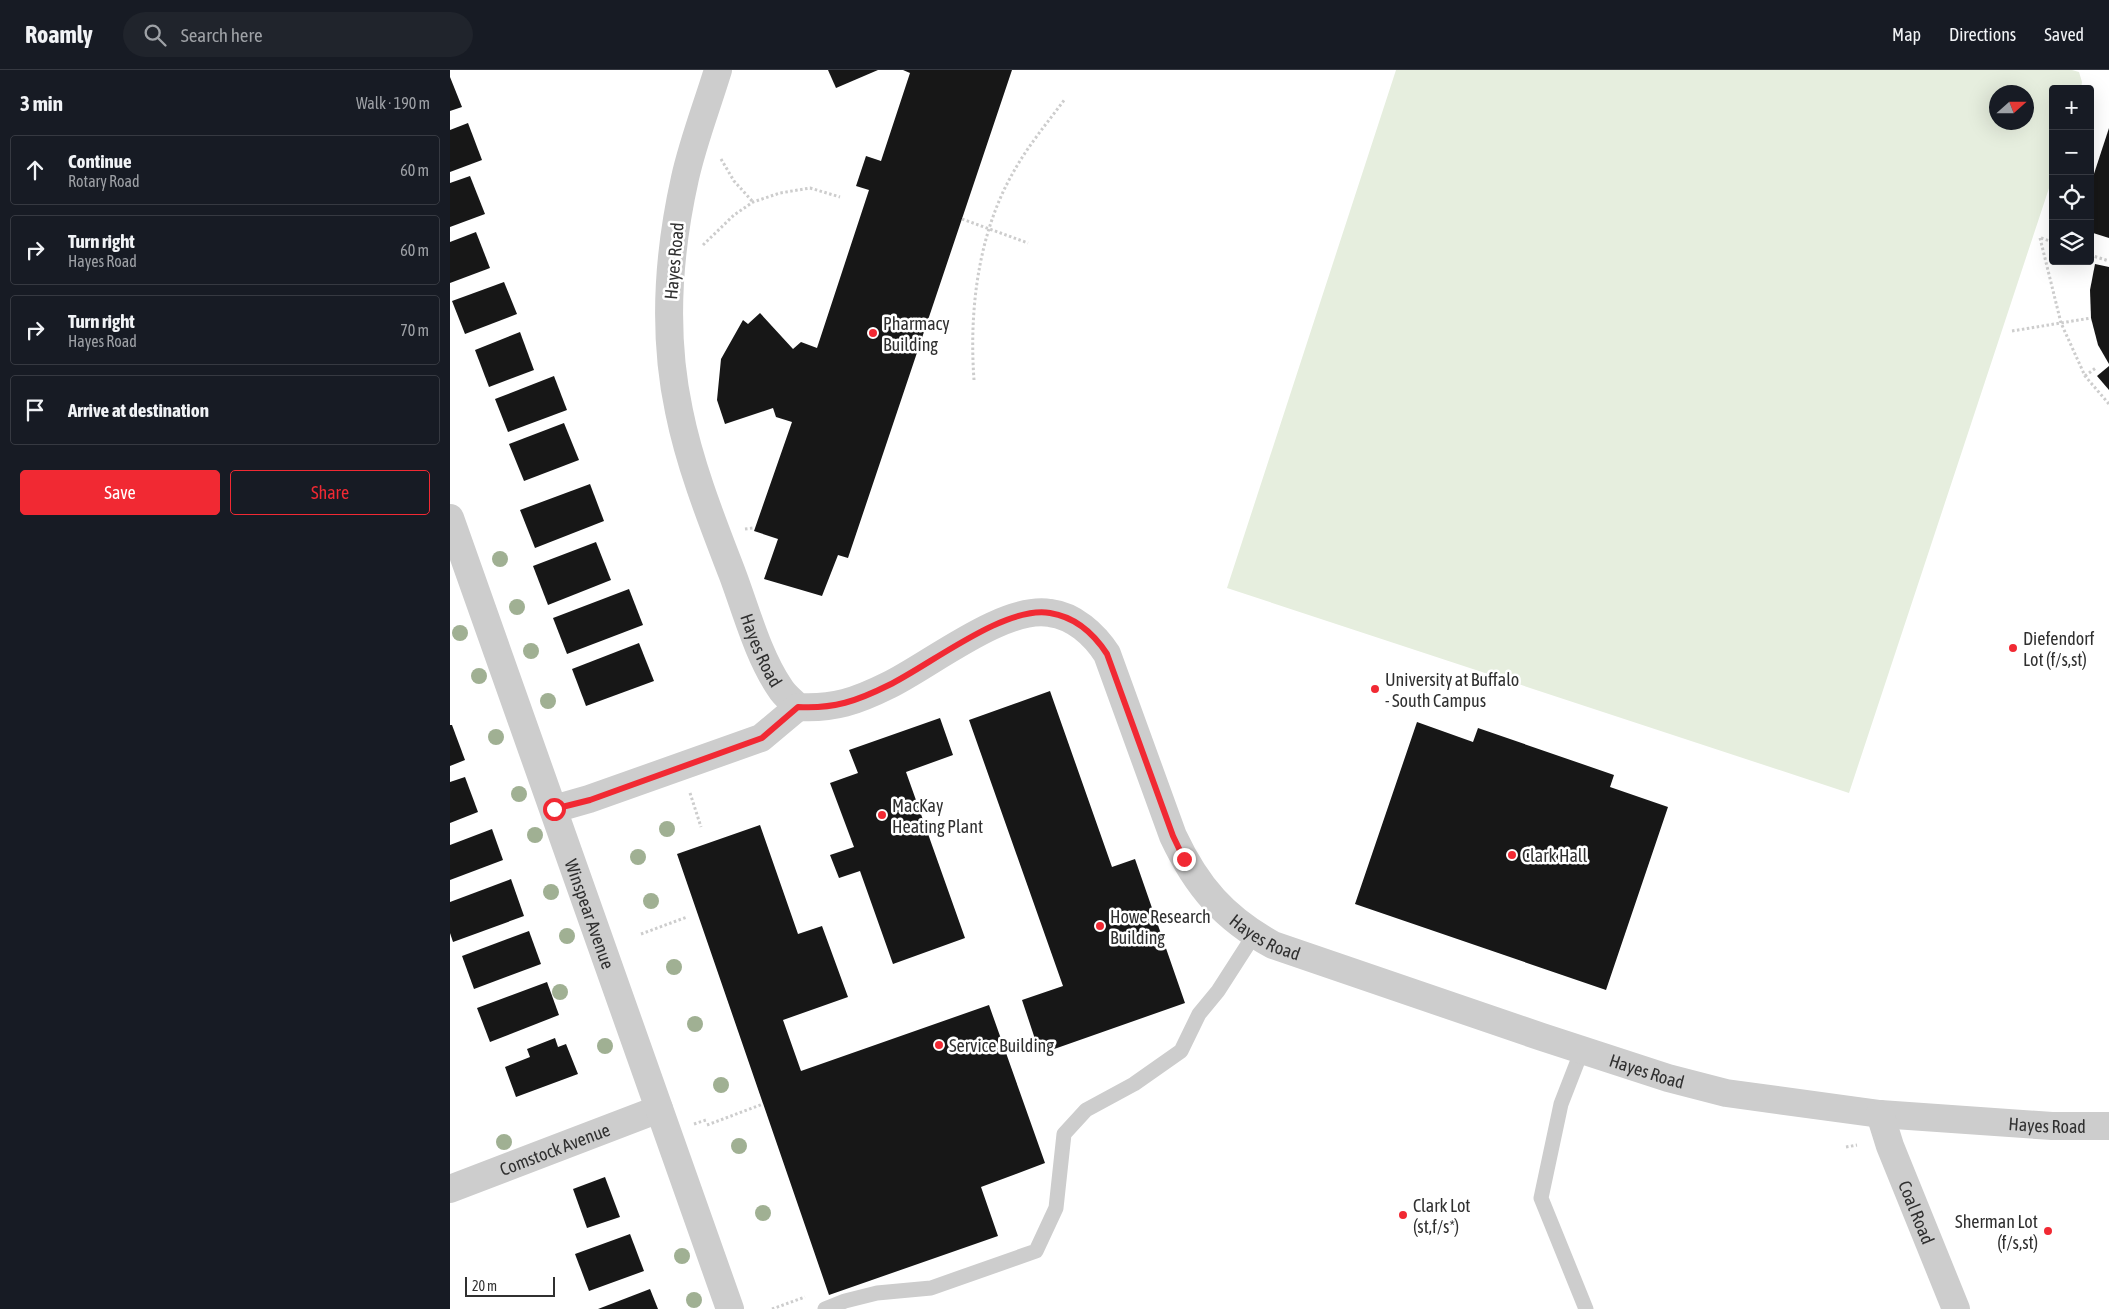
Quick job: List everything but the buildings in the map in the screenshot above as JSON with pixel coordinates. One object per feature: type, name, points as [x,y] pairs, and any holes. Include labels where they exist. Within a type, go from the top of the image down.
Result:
[{"type":"street","name":"Hayes Road","points":[[718,70],[685,176],[676,220],[669,323],[671,359],[679,412],[690,455],[724,554],[768,668],[780,690],[798,707],[822,708],[849,702],[889,685],[985,630],[1027,613],[1049,612],[1068,618],[1097,639],[1107,654],[1173,836],[1184,859],[1217,905],[1254,935],[1285,950],[1582,1050],[1668,1078],[1726,1093],[1880,1114],[2052,1126],[2109,1126]]},
{"type":"street","name":"Winspear Avenue","points":[[450,518],[730,1309]]},
{"type":"street","points":[[554,809],[590,800],[762,738],[798,707]]},
{"type":"street","name":"Comstock Avenue","points":[[450,1189],[659,1109]]},
{"type":"street","name":"Coal Road","points":[[1880,1114],[1890,1146],[1956,1309]]},
{"type":"lane","points":[[824,1309],[845,1301],[877,1293],[931,1288],[1036,1251],[1056,1208],[1064,1134],[1086,1110],[1134,1084],[1181,1051],[1199,1014],[1218,991],[1254,935]]},
{"type":"lane","points":[[1582,1050],[1561,1104],[1541,1198],[1586,1309]]},
{"type":"path","points":[[974,380],[972,349],[974,302],[989,228],[1013,172],[1065,99]]},
{"type":"path","points":[[719,157],[734,181],[753,202]]},
{"type":"path","points":[[700,248],[734,215],[753,202],[780,193],[810,188],[840,197]]},
{"type":"path","points":[[962,219],[1028,243]]},
{"type":"path","points":[[2049,241],[2040,238],[2061,323],[2085,376],[2109,404]]},
{"type":"path","points":[[2094,256],[2109,261]]},
{"type":"path","points":[[2012,331],[2090,318]]},
{"type":"path","points":[[2085,376],[2097,367]]},
{"type":"path","points":[[688,788],[701,827]]},
{"type":"path","points":[[641,934],[687,917]]},
{"type":"path","points":[[693,1124],[706,1122],[763,1104]]},
{"type":"path","points":[[1846,1147],[1857,1145]]},
{"type":"path","points":[[772,1309],[812,1294]]},
{"type":"green space","points":[[1396,70],[2072,70],[2079,72],[2082,85],[2049,85],[2049,188],[1849,793],[1227,588]]},
{"type":"place","name":"Pharmacy Building","points":[[873,333]]},
{"type":"place","name":"Diefendorf Lot (f/s,st)","points":[[2013,648]]},
{"type":"place","name":"University at Buffalo - South Campus","points":[[1375,689]]},
{"type":"place","name":"MacKay Heating Plant","points":[[882,815]]},
{"type":"place","name":"Clark Hall","points":[[1512,855]]},
{"type":"place","name":"Howe Research Building","points":[[1100,926]]},
{"type":"place","name":"Service Building","points":[[939,1045]]},
{"type":"place","name":"Clark Lot (st,f/s*)","points":[[1403,1215]]},
{"type":"place","name":"Sherman Lot (f/s,st)","points":[[2048,1231]]},
{"type":"route","points":[[554,809],[590,800],[762,738],[798,707],[822,708],[849,702],[889,685],[985,630],[1027,613],[1049,612],[1068,618],[1083,627],[1097,639],[1107,654],[1173,836],[1184,859]]}]
